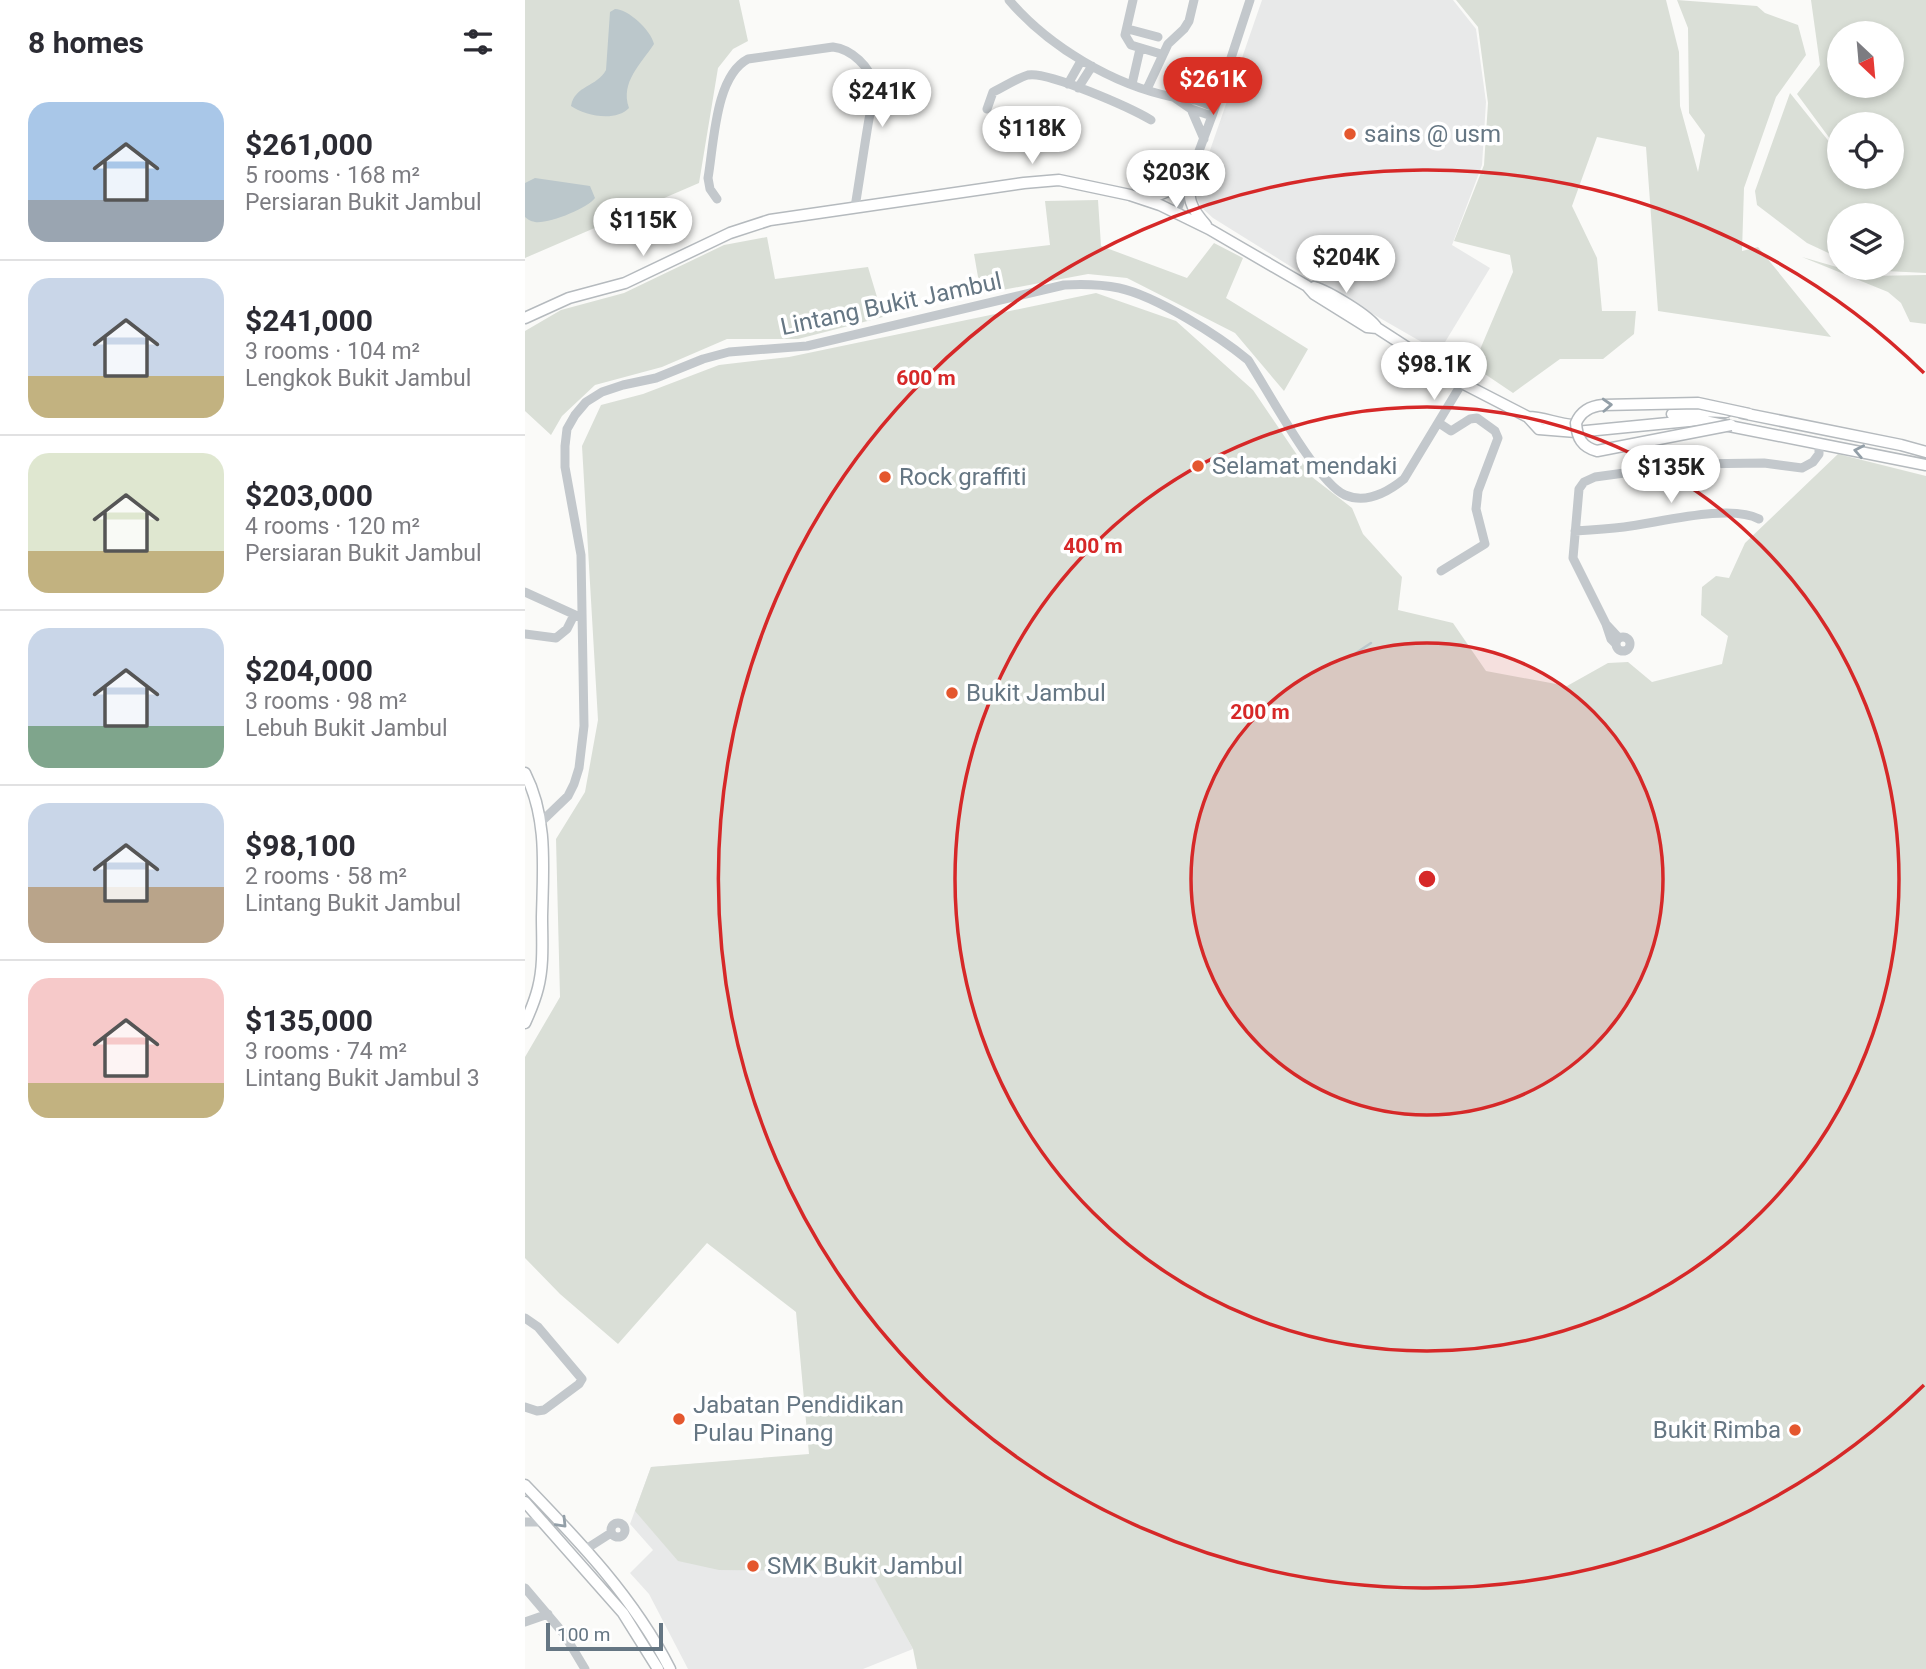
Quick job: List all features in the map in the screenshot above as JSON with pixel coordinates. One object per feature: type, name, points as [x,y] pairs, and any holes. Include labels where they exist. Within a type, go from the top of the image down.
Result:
[{"type":"main road","points":[[1146,200],[1168,191],[1190,174]]},
{"type":"main road","points":[[1190,174],[1189,194],[1192,209],[1209,229]]},
{"type":"main road","points":[[525,318],[569,298],[625,283],[712,242],[749,227],[782,218],[1059,180],[1146,200],[1209,229],[1307,286],[1319,288],[1462,383],[1528,417],[1539,429],[1576,432],[1699,419],[1926,465]]},
{"type":"main road","points":[[1731,425],[1597,452],[1583,445],[1576,423],[1594,406],[1697,403],[1926,452]]},
{"type":"main road","points":[[1528,417],[1580,425],[1627,422],[1699,411],[1749,414]]},
{"type":"main road","points":[[525,773],[533,789],[541,822],[542,963],[539,986],[525,1023]]},
{"type":"main road","points":[[525,1485],[586,1549],[648,1630],[670,1669]]},
{"type":"main road","points":[[525,1502],[623,1613],[658,1669]]},
{"type":"street","points":[[1009,0],[1038,31],[1081,61],[1132,84],[1175,98],[1184,97],[1193,105],[1213,111]]},
{"type":"street","points":[[1133,0],[1125,35],[1131,45],[1161,54]]},
{"type":"street","points":[[1147,89],[1167,44],[1189,22],[1194,0]]},
{"type":"street","points":[[1176,213],[1204,139],[1250,0]]},
{"type":"street","points":[[1128,29],[1159,37]]},
{"type":"street","points":[[717,199],[710,188],[708,178],[723,89],[738,64],[748,59],[833,47],[845,48],[853,55],[871,75],[874,83],[875,94],[855,206]]},
{"type":"street","points":[[1132,84],[1140,48]]},
{"type":"street","points":[[1068,84],[1081,61]]},
{"type":"street","points":[[1078,88],[1092,66]]},
{"type":"street","points":[[987,109],[993,92],[1028,75],[1068,84],[1151,120]]},
{"type":"street","points":[[1193,105],[1222,85]]},
{"type":"street","points":[[1193,105],[1204,139]]},
{"type":"street","name":"Lintang Bukit Jambul","points":[[541,822],[568,796],[579,768],[584,726],[578,616],[581,555],[565,467],[568,429],[586,402],[602,392],[656,378],[703,359],[729,352],[807,346],[1064,285],[1093,284],[1121,288],[1142,296],[1241,354],[1248,360],[1326,480],[1345,495],[1367,498],[1390,490],[1404,479],[1462,383]]},
{"type":"street","points":[[1439,423],[1451,430],[1477,418],[1495,431],[1498,438],[1478,491],[1476,509],[1485,544],[1441,572]]},
{"type":"street","points":[[1617,641],[1611,639],[1575,564],[1572,552],[1579,489],[1584,482],[1595,477],[1690,464],[1764,463],[1802,468],[1813,462],[1819,454],[1819,443]]},
{"type":"street","points":[[1576,531],[1625,527],[1705,514],[1751,515],[1759,519]]},
{"type":"street","points":[[525,592],[578,616],[568,629],[556,638],[525,634]]},
{"type":"street","points":[[525,1318],[538,1327],[582,1379],[544,1410],[525,1407]]},
{"type":"street","points":[[525,1522],[544,1522]]},
{"type":"street","points":[[586,1549],[611,1533]]},
{"type":"street","points":[[525,1588],[573,1646],[585,1669]]},
{"type":"street","points":[[525,1622],[548,1614]]},
{"type":"shaded area","points":[[525,0],[739,0],[748,41],[733,49],[718,68],[699,183],[525,258]]},
{"type":"shaded area","name":"sains @ usm","points":[[1262,0],[1453,0],[1476,29],[1486,102],[1482,165],[1452,245],[1490,268],[1439,352],[1298,271],[1213,218],[1197,199],[1198,185]]},
{"type":"shaded area","points":[[1456,0],[1666,0],[1679,52],[1680,106],[1698,172],[1705,135],[1689,113],[1688,28],[1677,0],[1757,6],[1765,13],[1798,25],[1806,55],[1776,97],[1744,188],[1742,251],[1758,247],[1831,337],[1658,311],[1646,147],[1597,137],[1572,206],[1597,258],[1602,311],[1636,311],[1634,334],[1603,359],[1560,359],[1513,393],[1473,366],[1513,272],[1510,255],[1454,241],[1484,165],[1488,103],[1478,27]]},
{"type":"shaded area","points":[[1811,0],[1926,0],[1926,273],[1904,272],[1904,203],[1827,203],[1827,252],[1807,243],[1757,205],[1755,191],[1790,93],[1827,139],[1827,189],[1904,189],[1904,112],[1827,112],[1827,135],[1797,94],[1820,65]]},
{"type":"shaded area","points":[[615,9],[626,12],[638,21],[654,44],[630,82],[627,90],[629,108],[616,115],[592,115],[571,106],[577,94],[606,70],[610,12]]},
{"type":"shaded area","points":[[535,178],[590,186],[595,198],[568,214],[541,222],[532,221],[525,217],[525,183]]},
{"type":"shaded area","points":[[1098,200],[1101,246],[1187,278],[1214,243],[1243,258],[1226,298],[1308,349],[1284,391],[1235,333],[1127,278],[1088,274],[981,294],[974,254],[1050,245],[1045,201]]},
{"type":"shaded area","points":[[767,237],[775,279],[868,267],[883,317],[798,339],[727,339],[662,367],[595,385],[562,416],[551,435],[525,411],[525,331],[561,310],[624,293],[724,245]]},
{"type":"shaded area","points":[[1802,257],[1827,264],[1827,267]]},
{"type":"shaded area","points":[[1904,275],[1926,275],[1926,324],[1910,322],[1901,303],[1888,292],[1859,280],[1904,280]]},
{"type":"shaded area","points":[[1096,293],[1176,321],[1253,390],[1312,477],[1352,508],[1363,534],[1402,577],[1398,610],[1453,623],[1486,671],[1567,686],[1608,663],[1628,662],[1652,682],[1722,664],[1728,636],[1701,615],[1702,587],[1716,576],[1729,578],[1745,543],[1838,454],[1926,476],[1926,1669],[917,1669],[913,1649],[871,1572],[719,1570],[678,1561],[635,1511],[651,1467],[809,1454],[796,1312],[707,1243],[618,1344],[560,1294],[525,1258],[525,1057],[560,997],[556,839],[585,792],[598,720],[582,446],[601,405],[643,394],[719,365],[789,357]]},
{"type":"shaded area","name":"SMK Bukit Jambul","points":[[809,1455],[913,1649],[863,1669],[688,1669],[649,1594],[630,1573],[653,1550],[630,1524],[651,1467]]},
{"type":"waterway","points":[[1356,653],[1371,643]]},
{"type":"place","name":"sains @ usm","points":[[1350,134]]},
{"type":"place","name":"Selamat mendaki","points":[[1198,466]]},
{"type":"place","name":"Rock graffiti","points":[[885,477]]},
{"type":"place","name":"Bukit Jambul","points":[[952,693]]},
{"type":"place","name":"Jabatan Pendidikan Pulau Pinang","points":[[679,1419]]},
{"type":"place","name":"Bukit Rimba","points":[[1795,1430]]},
{"type":"place","name":"SMK Bukit Jambul","points":[[753,1566]]}]
